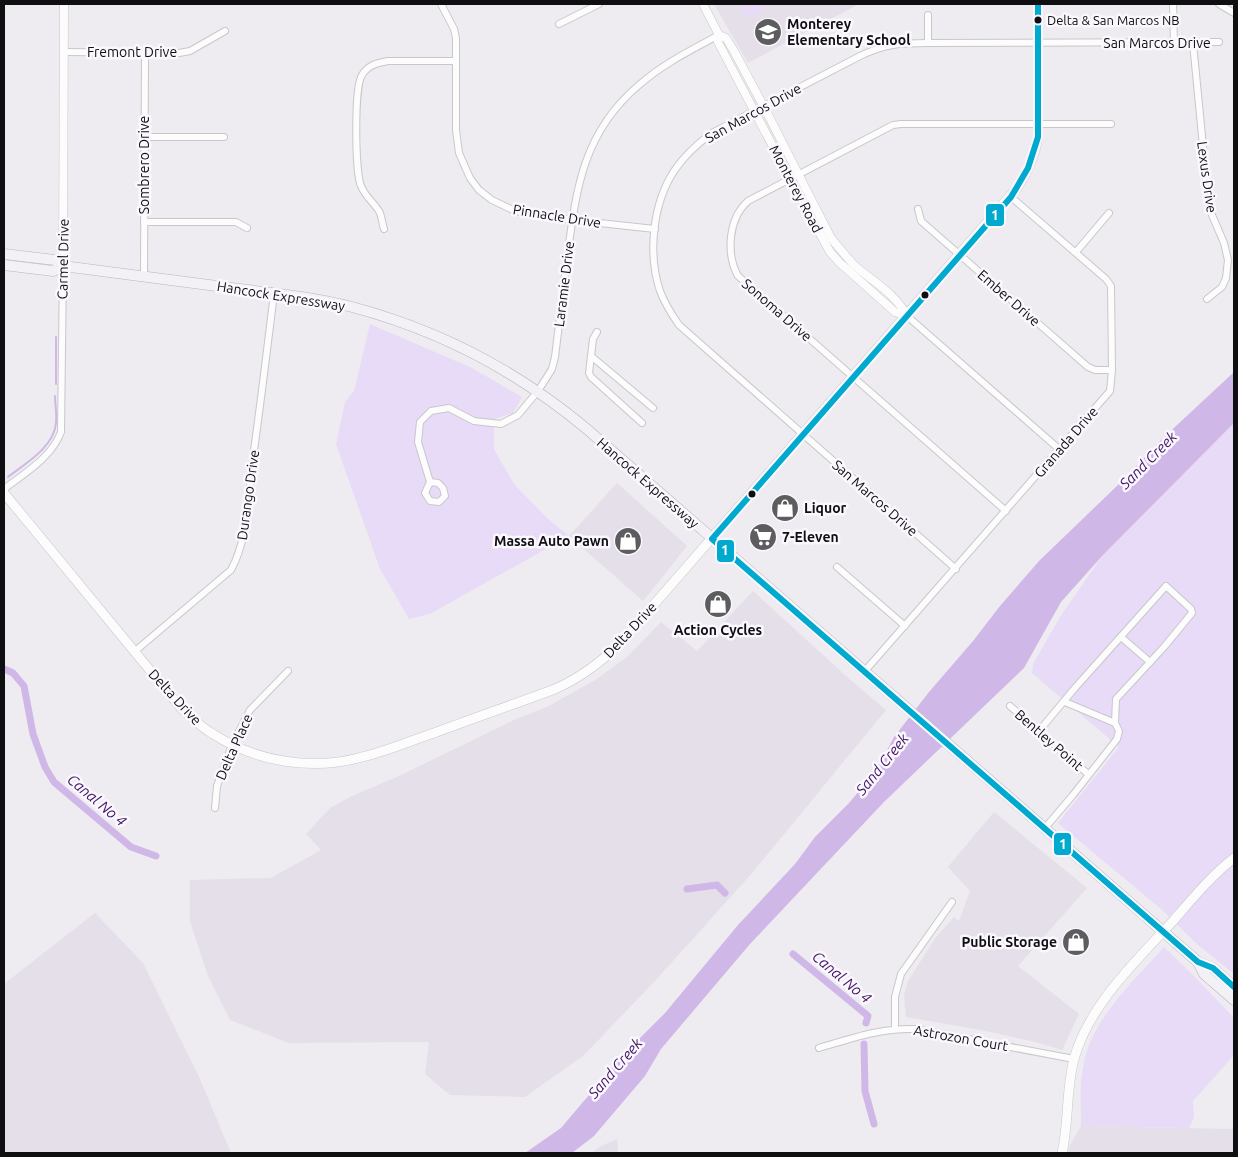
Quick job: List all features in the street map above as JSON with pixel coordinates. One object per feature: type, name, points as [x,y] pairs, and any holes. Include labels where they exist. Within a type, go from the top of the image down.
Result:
[{"type":"main road","name":"Delta Drive","points":[[4,493],[181,708],[211,733],[232,746],[254,754],[292,762],[324,764],[342,762],[384,751],[555,690],[578,679],[609,655],[1011,197],[1025,177],[1036,151],[1038,124],[1038,4]]},
{"type":"main road","name":"Hancock Expressway","points":[[4,254],[55,260],[64,266],[303,297],[352,307],[405,324],[476,354],[538,391],[588,430],[1198,962],[1213,968],[1234,986]]},
{"type":"main road","name":"Hancock Expressway","points":[[4,265],[53,271],[64,266]]},
{"type":"main road","points":[[1062,1153],[1071,1075],[1074,1060],[1085,1031],[1100,1006],[1163,931],[1214,875],[1234,858]]},
{"type":"main road","name":"Hancock Expressway","points":[[1198,962],[1204,974],[1234,1000]]},
{"type":"street","name":"Carmel Drive","points":[[4,489],[51,450],[61,432],[64,266],[64,4]]},
{"type":"street","name":"Pinnacle Drive","points":[[441,4],[454,29],[458,153],[470,178],[479,190],[504,207],[528,214],[655,229]]},
{"type":"street","points":[[559,24],[599,4]]},
{"type":"street","name":"Monterey Road","points":[[703,4],[719,35],[718,42],[830,252],[840,264],[895,312],[907,316]]},
{"type":"street","points":[[1174,4],[1174,43]]},
{"type":"street","points":[[1219,4],[1234,13]]},
{"type":"street","points":[[928,15],[928,43]]},
{"type":"street","name":"Fremont Drive","points":[[64,52],[179,53],[190,50],[225,31]]},
{"type":"street","name":"Monterey Road","points":[[719,35],[726,38],[730,44],[764,106],[831,238],[841,251],[901,305],[907,316],[1059,449]]},
{"type":"street","name":"Laramie Drive","points":[[430,482],[418,442],[420,422],[431,411],[449,408],[474,421],[501,424],[518,416],[538,391],[552,369],[577,188],[588,154],[604,126],[618,106],[637,86],[669,61],[719,35]]},
{"type":"street","name":"San Marcos Drive","points":[[956,569],[679,325],[661,294],[654,262],[655,229],[658,210],[666,185],[684,158],[698,144],[712,134],[874,49],[898,44],[928,43],[1219,42]]},
{"type":"street","name":"Lexus Drive","points":[[1193,43],[1209,208],[1224,243],[1228,260],[1226,278],[1222,287],[1207,299]]},
{"type":"street","name":"Sombrero Drive","points":[[144,277],[145,53]]},
{"type":"street","points":[[384,229],[380,212],[366,196],[358,177],[357,91],[360,76],[370,66],[378,62],[456,61]]},
{"type":"street","name":"Sonoma Drive","points":[[1006,511],[738,276],[731,260],[730,251],[735,220],[748,201],[893,125],[1111,124]]},
{"type":"street","points":[[144,137],[224,137]]},
{"type":"street","name":"Granada Drive","points":[[864,672],[1110,391],[1112,370],[1111,286],[1106,279],[1076,252],[1011,197]]},
{"type":"street","name":"Ember Drive","points":[[918,209],[921,221],[1088,367],[1095,370],[1112,370]]},
{"type":"street","points":[[1076,252],[1109,213]]},
{"type":"street","points":[[144,222],[236,222],[247,228]]},
{"type":"street","name":"Durango Drive","points":[[134,652],[231,570],[238,557],[246,513],[274,293]]},
{"type":"street","points":[[597,332],[593,339],[589,373],[591,377],[642,423]]},
{"type":"street","points":[[591,356],[653,408]]},
{"type":"street","points":[[837,567],[904,626]]},
{"type":"street","name":"Bentley Point","points":[[1045,828],[1073,796],[1088,774],[1117,739],[1119,731],[1115,723],[1116,699],[1192,613],[1166,586],[1121,637]]},
{"type":"street","points":[[1039,732],[1074,689],[1121,637],[1150,662]]},
{"type":"street","name":"Delta Place","points":[[215,808],[217,786],[232,746],[250,710],[288,672]]},
{"type":"street","points":[[1065,702],[1115,723]]},
{"type":"street","name":"Bentley Point","points":[[1010,706],[1088,774]]},
{"type":"street","points":[[895,1028],[895,998],[901,974],[952,902]]},
{"type":"street","name":"Astrozon Court","points":[[820,1048],[873,1032],[895,1028],[924,1030],[1074,1060]]},
{"type":"shaded area","name":"Monterey Elementary School","points":[[714,4],[859,4],[748,63]]},
{"type":"shaded area","points":[[739,4],[762,4],[764,10],[746,19]]},
{"type":"shaded area","points":[[370,324],[472,368],[522,397],[513,413],[494,419],[494,449],[514,484],[546,517],[569,536],[430,614],[409,619],[380,569],[336,444],[345,402],[354,391]]},
{"type":"shaded area","points":[[1234,423],[1234,974],[1198,945],[1160,908],[1058,823],[1119,747],[1032,673],[1033,664],[1060,617],[1103,555]]},
{"type":"shaded area","name":"Massa Auto Pawn","points":[[617,483],[687,546],[643,601],[569,536]]},
{"type":"shaded area","points":[[753,591],[886,710],[753,872],[655,981],[583,1056],[525,1097],[450,1095],[425,1074],[429,1042],[289,1043],[230,1020],[208,976],[190,921],[190,880],[271,878],[321,850],[306,834],[330,808],[514,720],[549,706],[595,680],[627,657],[661,622],[697,651]]},
{"type":"shaded area","points":[[994,812],[1087,888],[1018,966],[1079,1014],[1062,1050],[986,1031],[906,1017],[904,995],[908,981],[936,937],[954,917],[959,921],[970,891],[948,867]]},
{"type":"shaded area","points":[[95,913],[143,963],[200,1079],[231,1153],[4,1153],[4,984]]},
{"type":"shaded area","points":[[1164,947],[1234,1018],[1234,1055],[1193,1101],[1194,1117],[1189,1128],[1081,1126],[1082,1075],[1087,1050],[1094,1034],[1114,1003]]},
{"type":"shaded area","points":[[1081,1126],[1232,1129],[1234,1126],[1234,1153],[1068,1153],[1069,1147]]},
{"type":"shaded area","points":[[617,1139],[618,1153],[592,1153],[599,1147]]},
{"type":"water","name":"Sand Creek","points":[[1234,372],[1234,423],[1103,555],[1061,602],[1024,668],[884,802],[750,944],[661,1049],[645,1076],[594,1136],[572,1153],[525,1153],[561,1128],[622,1056],[665,1013],[738,925],[795,864],[815,837],[849,803],[876,771],[894,737],[929,692],[1039,561],[1120,483],[1162,439]]},
{"type":"waterway","points":[[56,337],[56,384]]},
{"type":"waterway","points":[[8,477],[38,454],[50,440],[56,423],[55,396]]},
{"type":"waterway","name":"Canal No 4","points":[[4,669],[13,673],[24,686],[33,734],[45,767],[54,782],[131,847],[156,856]]},
{"type":"waterway","name":"Canal No 4","points":[[687,889],[717,885],[725,893]]},
{"type":"waterway","name":"Canal No 4","points":[[793,954],[868,1016],[866,1023]]},
{"type":"waterway","name":"Canal No 4","points":[[864,1044],[865,1091],[874,1124]]},
{"type":"transit line","name":"1","points":[[1038,4],[1038,137],[1028,168],[1011,197],[712,539],[1198,962],[1213,968],[1234,987]]},
{"type":"place","name":"Delta & San Marcos NB","points":[[1038,20]]},
{"type":"place","name":"Monterey Elementary School","points":[[768,32]]},
{"type":"place","name":"Liquor","points":[[785,508]]},
{"type":"place","name":"7-Eleven","points":[[763,537]]},
{"type":"place","name":"Massa Auto Pawn","points":[[628,541]]},
{"type":"place","name":"Action Cycles","points":[[718,604]]},
{"type":"place","name":"Public Storage","points":[[1076,942]]}]
